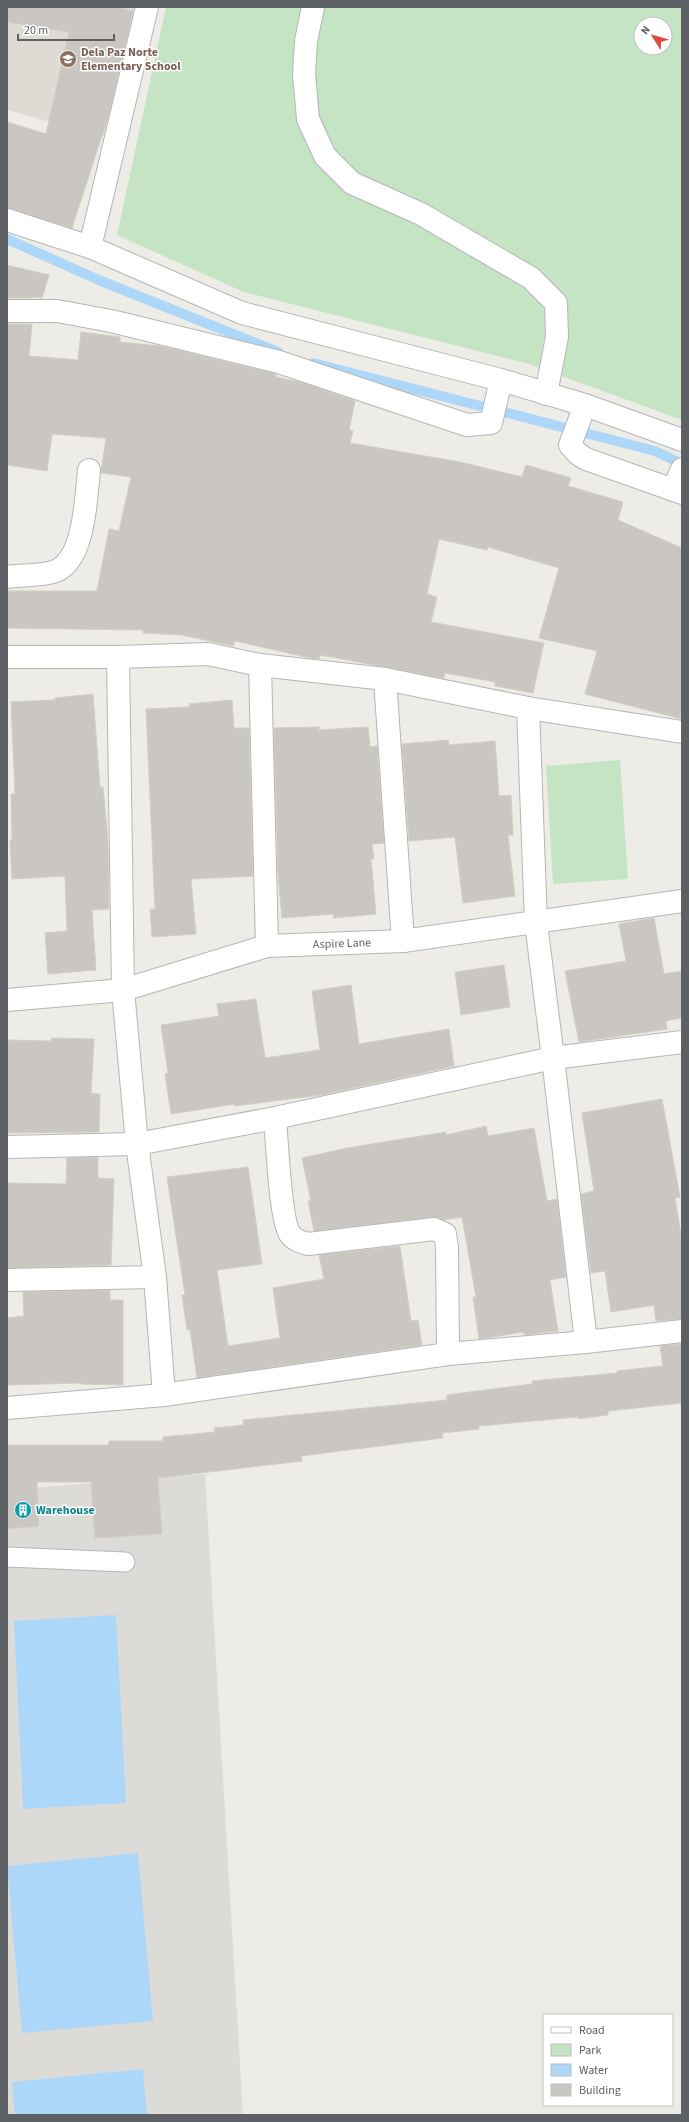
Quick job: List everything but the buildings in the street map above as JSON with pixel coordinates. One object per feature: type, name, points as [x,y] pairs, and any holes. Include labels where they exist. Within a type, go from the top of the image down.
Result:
[{"type":"street","points":[[90,247],[147,7]]},
{"type":"street","points":[[313,7],[306,41],[304,74],[308,119],[324,156],[352,182],[421,214],[531,278],[556,303],[557,337],[546,394]]},
{"type":"street","points":[[7,220],[90,247],[242,313],[500,387],[546,394],[583,409],[682,440]]},
{"type":"street","points":[[7,311],[57,311],[111,321],[279,362],[466,424],[491,422],[500,387]]},
{"type":"street","points":[[583,409],[570,445],[586,458],[679,482]]},
{"type":"street","points":[[7,577],[54,572],[70,561],[79,540],[89,470]]},
{"type":"street","points":[[7,657],[118,657],[208,654],[260,665],[385,679],[528,708],[682,732]]},
{"type":"street","points":[[118,657],[124,990],[137,1144],[155,1277],[164,1395]]},
{"type":"street","points":[[260,665],[267,946]]},
{"type":"street","points":[[385,679],[403,942]]},
{"type":"street","points":[[528,708],[536,923],[586,1342]]},
{"type":"street","name":"Aspire Lane","points":[[7,1000],[124,990],[267,946],[403,942],[682,901]]},
{"type":"street","points":[[7,1147],[137,1144],[275,1118],[553,1058],[682,1042]]},
{"type":"street","points":[[275,1118],[283,1206],[289,1233],[296,1240],[308,1244],[434,1228],[445,1234],[447,1247],[448,1354]]},
{"type":"street","points":[[7,1280],[155,1277]]},
{"type":"street","points":[[7,1408],[164,1395],[448,1354],[586,1342],[682,1331]]},
{"type":"lane","points":[[7,1557],[125,1562]]},
{"type":"shaded area","name":"Dela Paz Norte Elementary School","points":[[7,7],[140,7],[110,138],[7,110]]},
{"type":"shaded area","points":[[205,1474],[243,2115],[7,2115],[7,1490]]},
{"type":"green space","points":[[166,7],[682,7],[682,420],[529,364],[244,292],[117,235]]},
{"type":"green space","points":[[620,760],[628,879],[553,884],[546,766]]},
{"type":"water","points":[[116,1615],[126,1803],[23,1809],[14,1621]]},
{"type":"water","points":[[138,1853],[153,2021],[22,2033],[7,1866]]},
{"type":"water","points":[[143,2069],[147,2115],[15,2115],[12,2082]]},
{"type":"waterway","points":[[7,239],[101,281],[278,352]]},
{"type":"waterway","points":[[313,363],[655,451],[682,464]]},
{"type":"place","name":"Dela Paz Norte Elementary School","points":[[68,59]]},
{"type":"place","name":"Warehouse","points":[[23,1510]]}]
